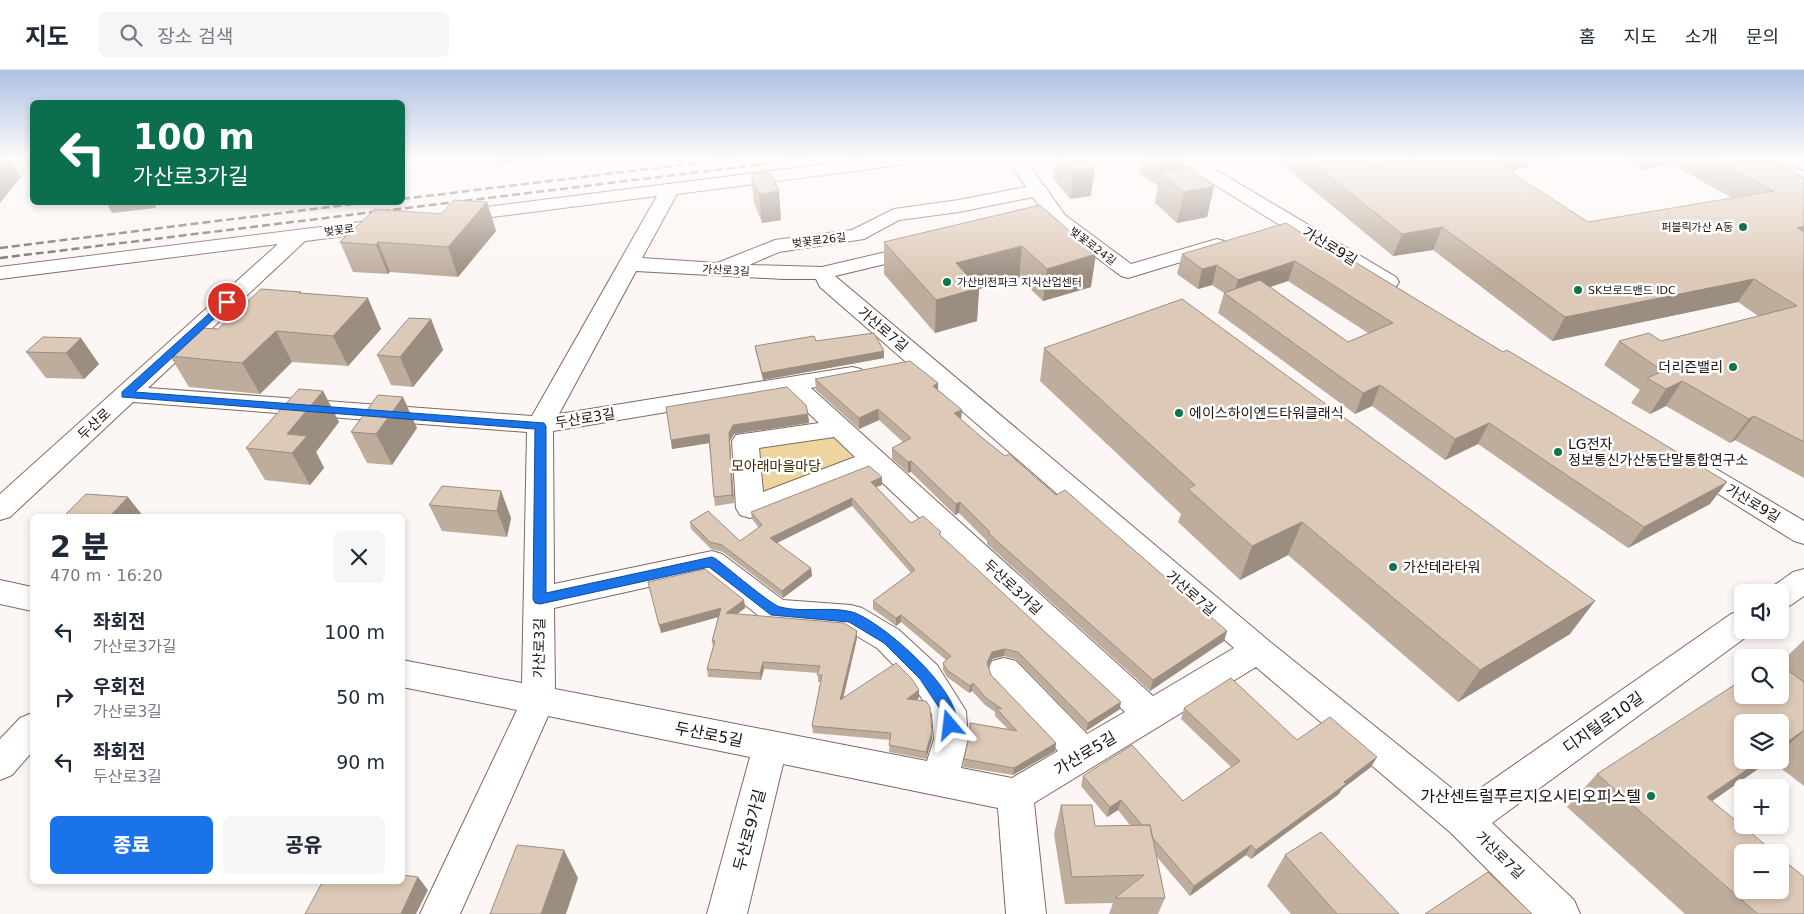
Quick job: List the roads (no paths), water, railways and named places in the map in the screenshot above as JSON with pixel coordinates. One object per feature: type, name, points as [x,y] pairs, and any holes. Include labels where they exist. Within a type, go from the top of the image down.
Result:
[{"type":"street","points":[[436,218],[602,197]]},
{"type":"street","name":"가산로3길","points":[[440,914],[538,700],[540,426],[666,197]]},
{"type":"street","name":"벚꽃로26길","points":[[718,270],[775,246],[857,235],[894,215],[959,206],[1002,197]]},
{"type":"street","name":"벚꽃로24길","points":[[1041,197],[1049,221],[1128,272],[1237,239]]},
{"type":"street","name":"가산로9길","points":[[1249,197],[1404,292]]},
{"type":"street","name":"벚꽃로","points":[[0,273],[406,222]]},
{"type":"street","name":"가산로9길","points":[[1264,231],[1292,223]]},
{"type":"street","name":"두산로","points":[[0,510],[299,236]]},
{"type":"street","points":[[822,273],[936,247]]},
{"type":"street","name":"가산로3길","points":[[630,264],[718,270],[822,273]]},
{"type":"street","name":"가산로7길","points":[[822,273],[828,282],[1258,650],[1464,821],[1560,914]]},
{"type":"street","name":"두산로3길","points":[[126,394],[540,426],[793,385],[921,361]]},
{"type":"street","name":"두산로3가길","points":[[793,385],[842,428],[1150,714]]},
{"type":"street","points":[[842,428],[745,441],[750,508],[875,459]]},
{"type":"street","name":"가산로9길","points":[[1676,457],[1804,534]]},
{"type":"street","points":[[540,599],[712,562],[776,612],[851,617],[888,639],[925,675],[949,711],[952,739],[940,780]]},
{"type":"street","points":[[1789,591],[1804,580]]},
{"type":"street","points":[[0,592],[30,598]]},
{"type":"street","name":"디지털로10길","points":[[1464,821],[1734,629]]},
{"type":"street","name":"가산로5길","points":[[1015,795],[1258,650]]},
{"type":"street","points":[[1004,671],[1083,754]]},
{"type":"street","name":"두산로5길","points":[[405,674],[1015,795]]},
{"type":"street","points":[[0,764],[30,730]]},
{"type":"street","name":"두산로9가길","points":[[727,914],[770,746]]},
{"type":"street","points":[[1015,795],[1026,914]]},
{"type":"railway","points":[[405,199],[415,197]]},
{"type":"railway","points":[[0,258],[493,197]]},
{"type":"railway","points":[[0,248],[346,205]]},
{"type":"place","name":"퍼블릭가산 A동","points":[[1743,227]]},
{"type":"place","name":"가산비전파크 지식산업센터","points":[[947,282]]},
{"type":"place","name":"SK브로드밴드 IDC","points":[[1578,290]]},
{"type":"place","name":"더리즌밸리","points":[[1733,367]]},
{"type":"place","name":"에이스하이엔드타워클래식","points":[[1179,413]]},
{"type":"place","name":"LG전자 정보통신가산동단말통합연구소","points":[[1558,452]]},
{"type":"place","name":"가산테라타워","points":[[1393,567]]},
{"type":"place","name":"가산센트럴푸르지오시티오피스텔","points":[[1651,796]]},
{"type":"park label","name":"모아래마을마당","points":[[776,466]]}]
